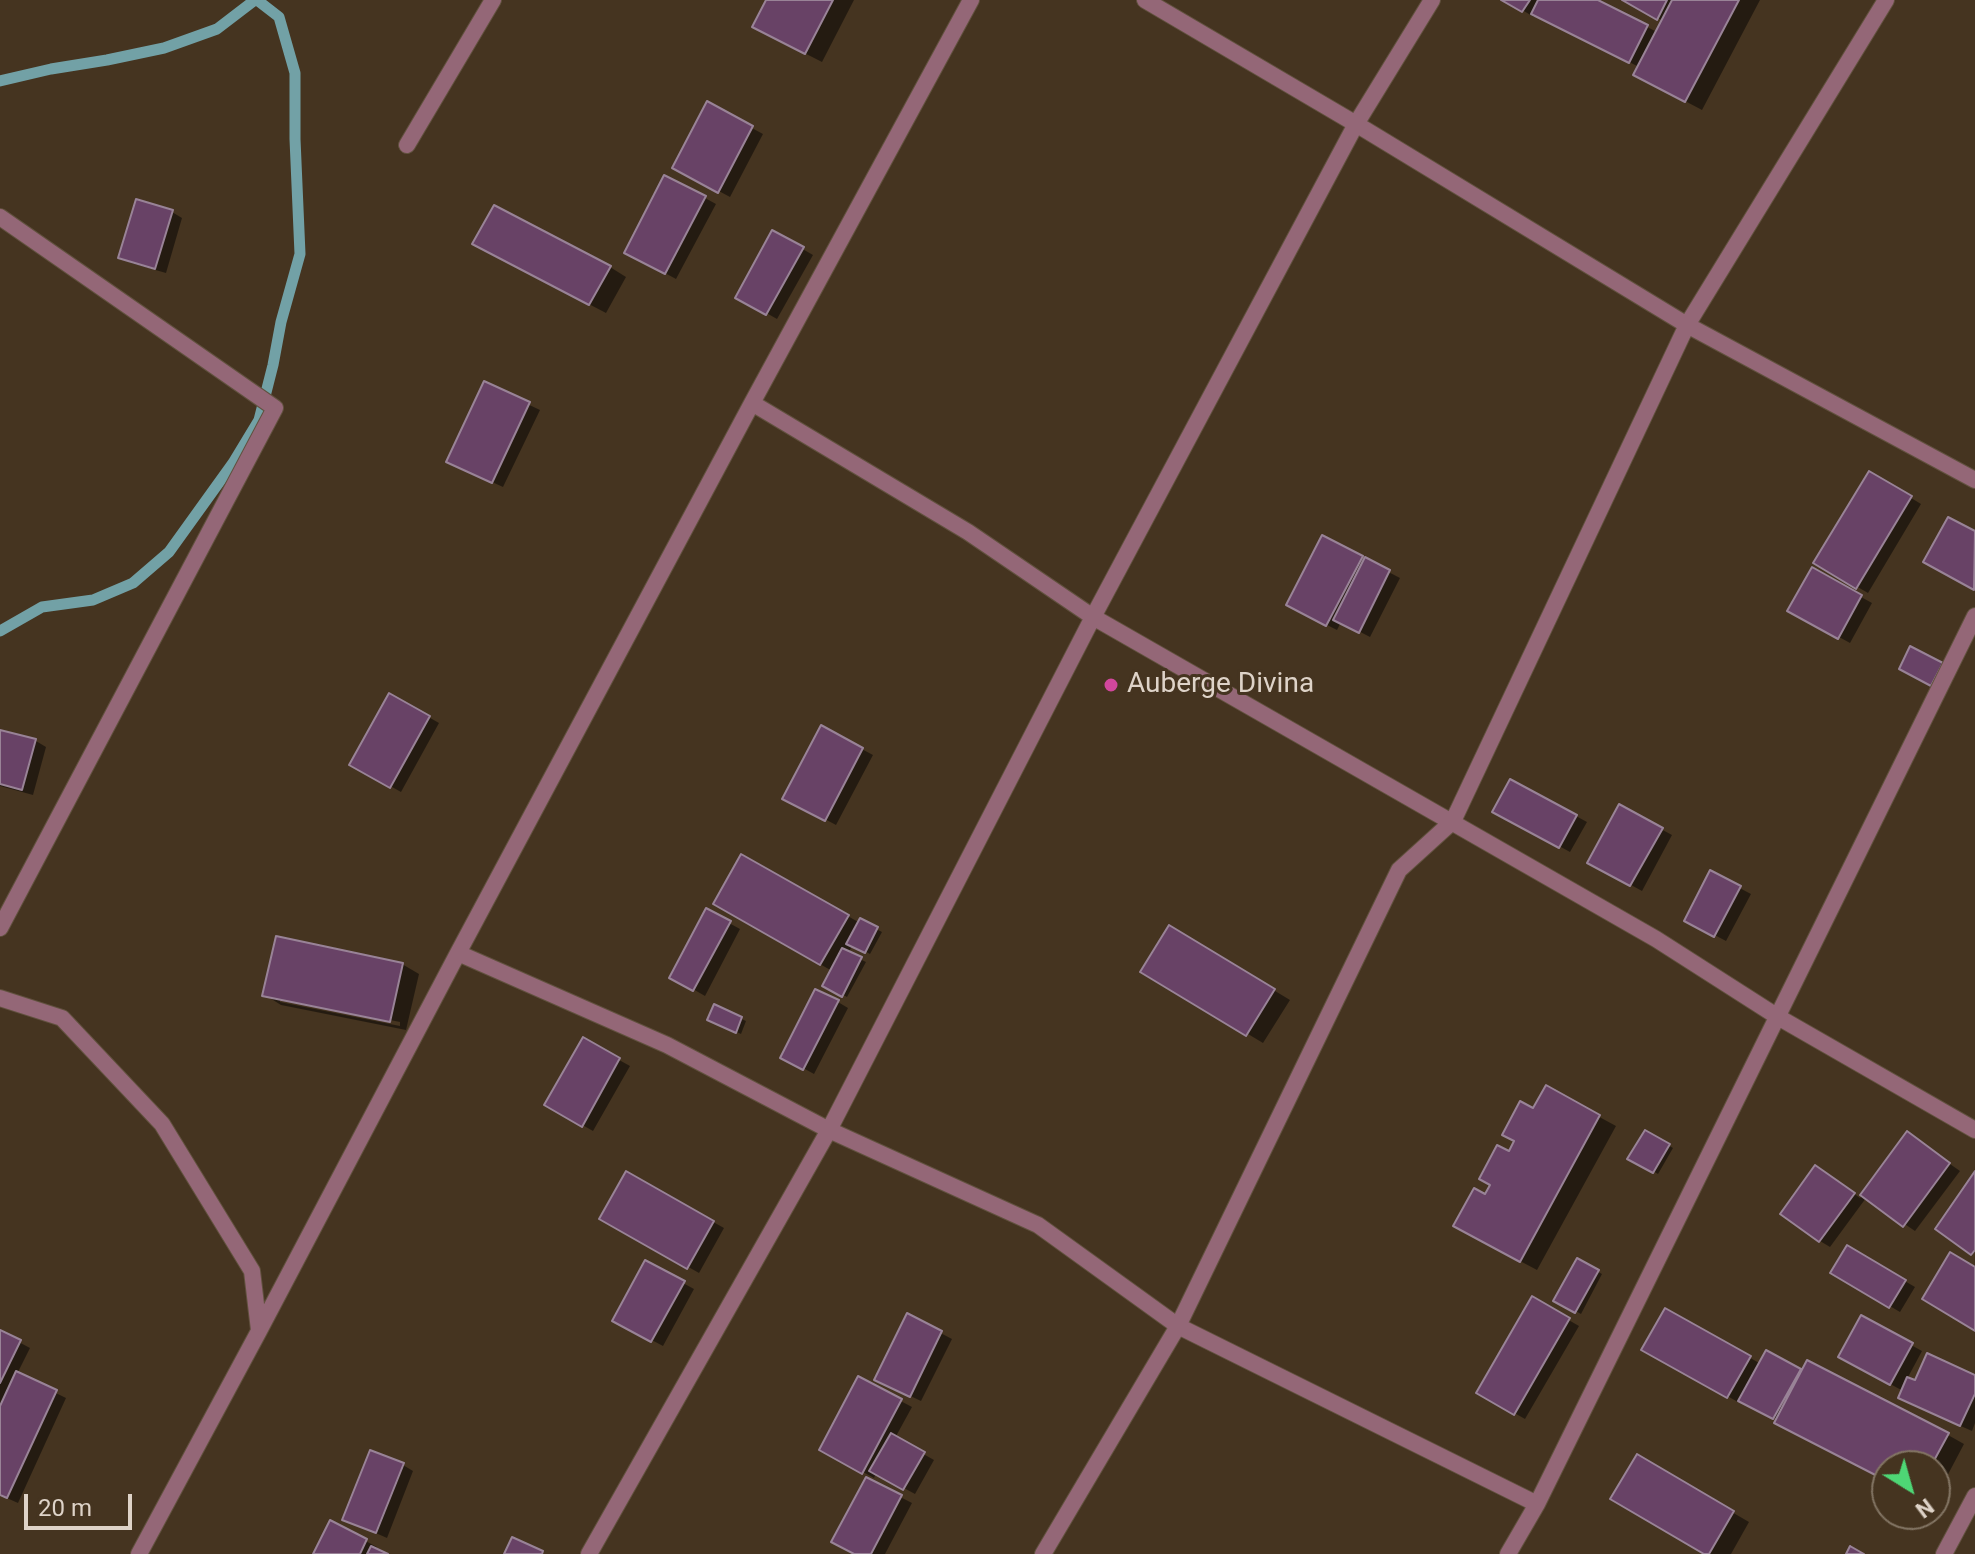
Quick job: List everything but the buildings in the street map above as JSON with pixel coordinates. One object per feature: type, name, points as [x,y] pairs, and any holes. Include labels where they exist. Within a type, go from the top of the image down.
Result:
[{"type":"street","points":[[407,145],[493,0]]},
{"type":"street","points":[[139,1554],[752,403],[971,0]]},
{"type":"street","points":[[1145,0],[1687,325],[1975,480]]},
{"type":"street","points":[[589,1554],[829,1130],[1093,617],[1356,124],[1432,0]]},
{"type":"street","points":[[1043,1554],[1178,1326],[1399,870],[1453,821],[1687,325],[1886,0]]},
{"type":"street","points":[[0,217],[275,408],[0,928]]},
{"type":"street","points":[[752,403],[968,532],[1093,617],[1656,939],[1778,1017],[1975,1130]]},
{"type":"street","points":[[1508,1554],[1537,1504],[1975,616]]},
{"type":"street","points":[[458,953],[667,1045],[829,1130],[1038,1225],[1178,1326],[1537,1504]]},
{"type":"street","points":[[0,998],[62,1018],[162,1124],[252,1271],[259,1331]]},
{"type":"street","points":[[1944,1554],[1975,1496]]},
{"type":"waterway","points":[[0,81],[164,48],[217,29],[255,0]]},
{"type":"waterway","points":[[0,631],[42,607],[93,600],[133,583],[169,552],[233,463],[259,420],[300,254],[295,73],[279,17],[257,0]]},
{"type":"place","name":"Auberge Divina","points":[[1111,685]]}]
